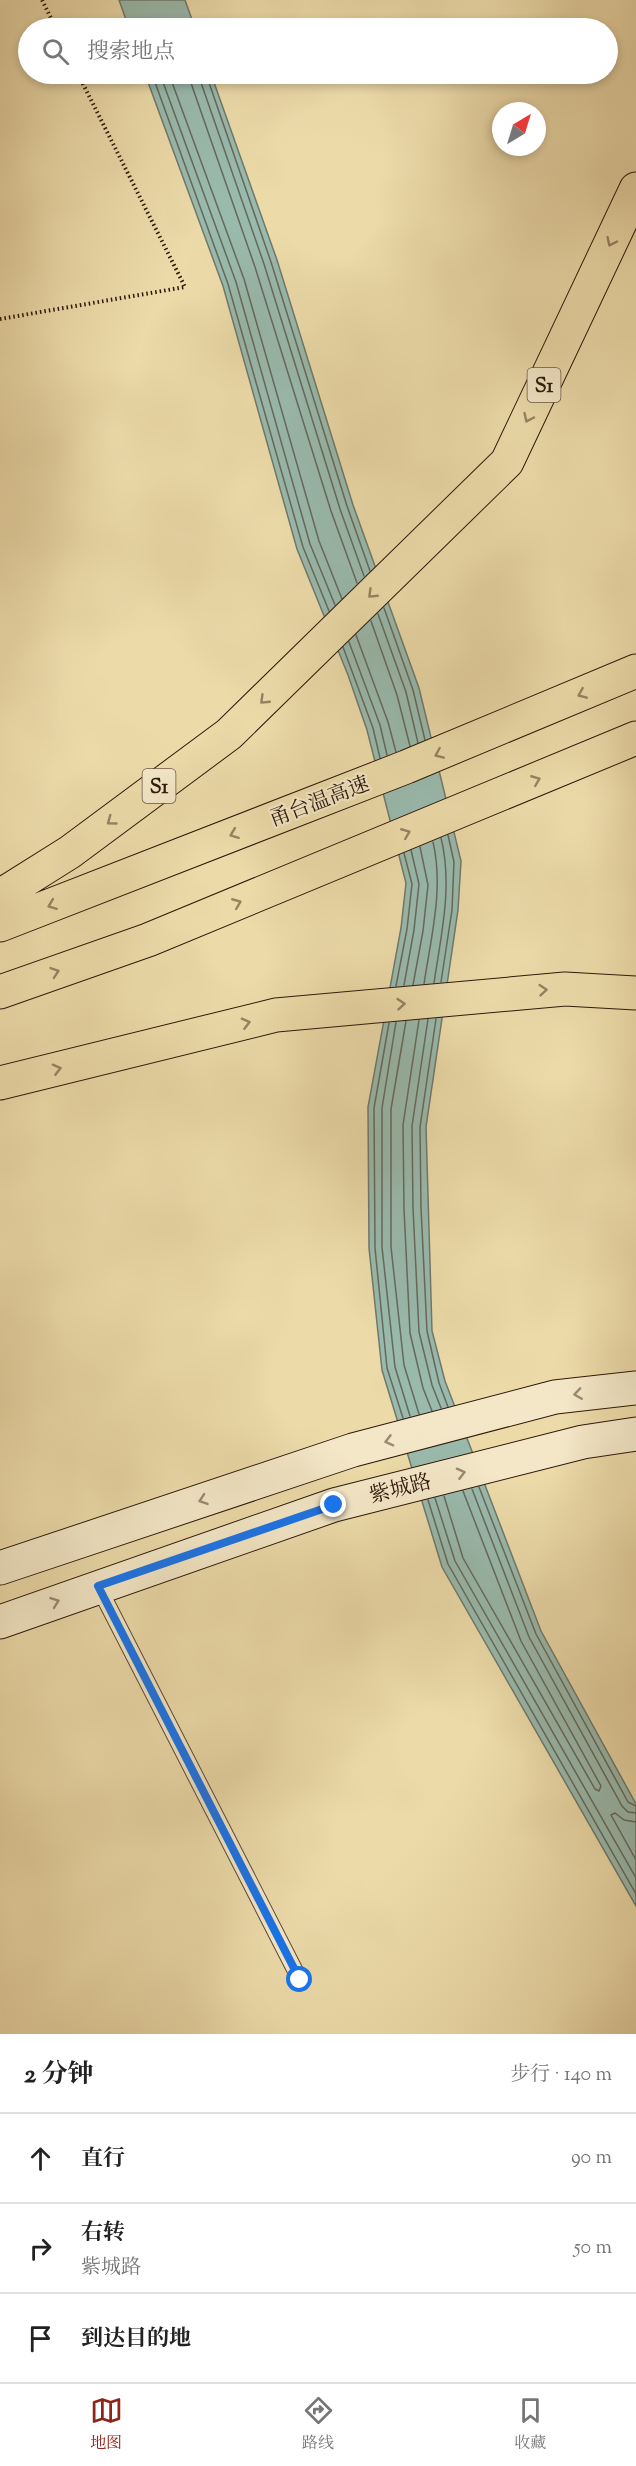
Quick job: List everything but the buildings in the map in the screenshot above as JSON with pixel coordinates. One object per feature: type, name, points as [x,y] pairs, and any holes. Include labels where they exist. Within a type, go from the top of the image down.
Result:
[{"type":"highway","name":"S1","points":[[0,896],[69,852],[229,734],[507,462],[636,189]]},
{"type":"highway","name":"甬台温高速","points":[[0,926],[406,767],[636,671]]},
{"type":"highway","points":[[0,992],[148,940],[636,738]]},
{"type":"highway","points":[[0,1083],[276,1015],[565,988],[636,993]]},
{"type":"main road","points":[[0,1568],[353,1450],[555,1397],[636,1388]]},
{"type":"main road","name":"紫城路","points":[[0,1622],[334,1505],[583,1442],[636,1434]]},
{"type":"lane","points":[[98,1586],[300,1980]]},
{"type":"path","points":[[42,0],[51,18]]},
{"type":"path","points":[[0,319],[185,287],[83,84]]},
{"type":"water","points":[[119,0],[185,0],[191,18],[125,18]]},
{"type":"water","points":[[149,84],[215,84],[277,260],[353,505],[419,688],[461,861],[458,910],[426,1127],[432,1331],[445,1381],[541,1631],[636,1804],[636,1906],[442,1567],[382,1370],[369,1248],[368,1107],[401,928],[406,883],[367,730],[348,675],[297,549],[223,286]]},
{"type":"route","points":[[300,1980],[98,1586],[334,1505]]}]
